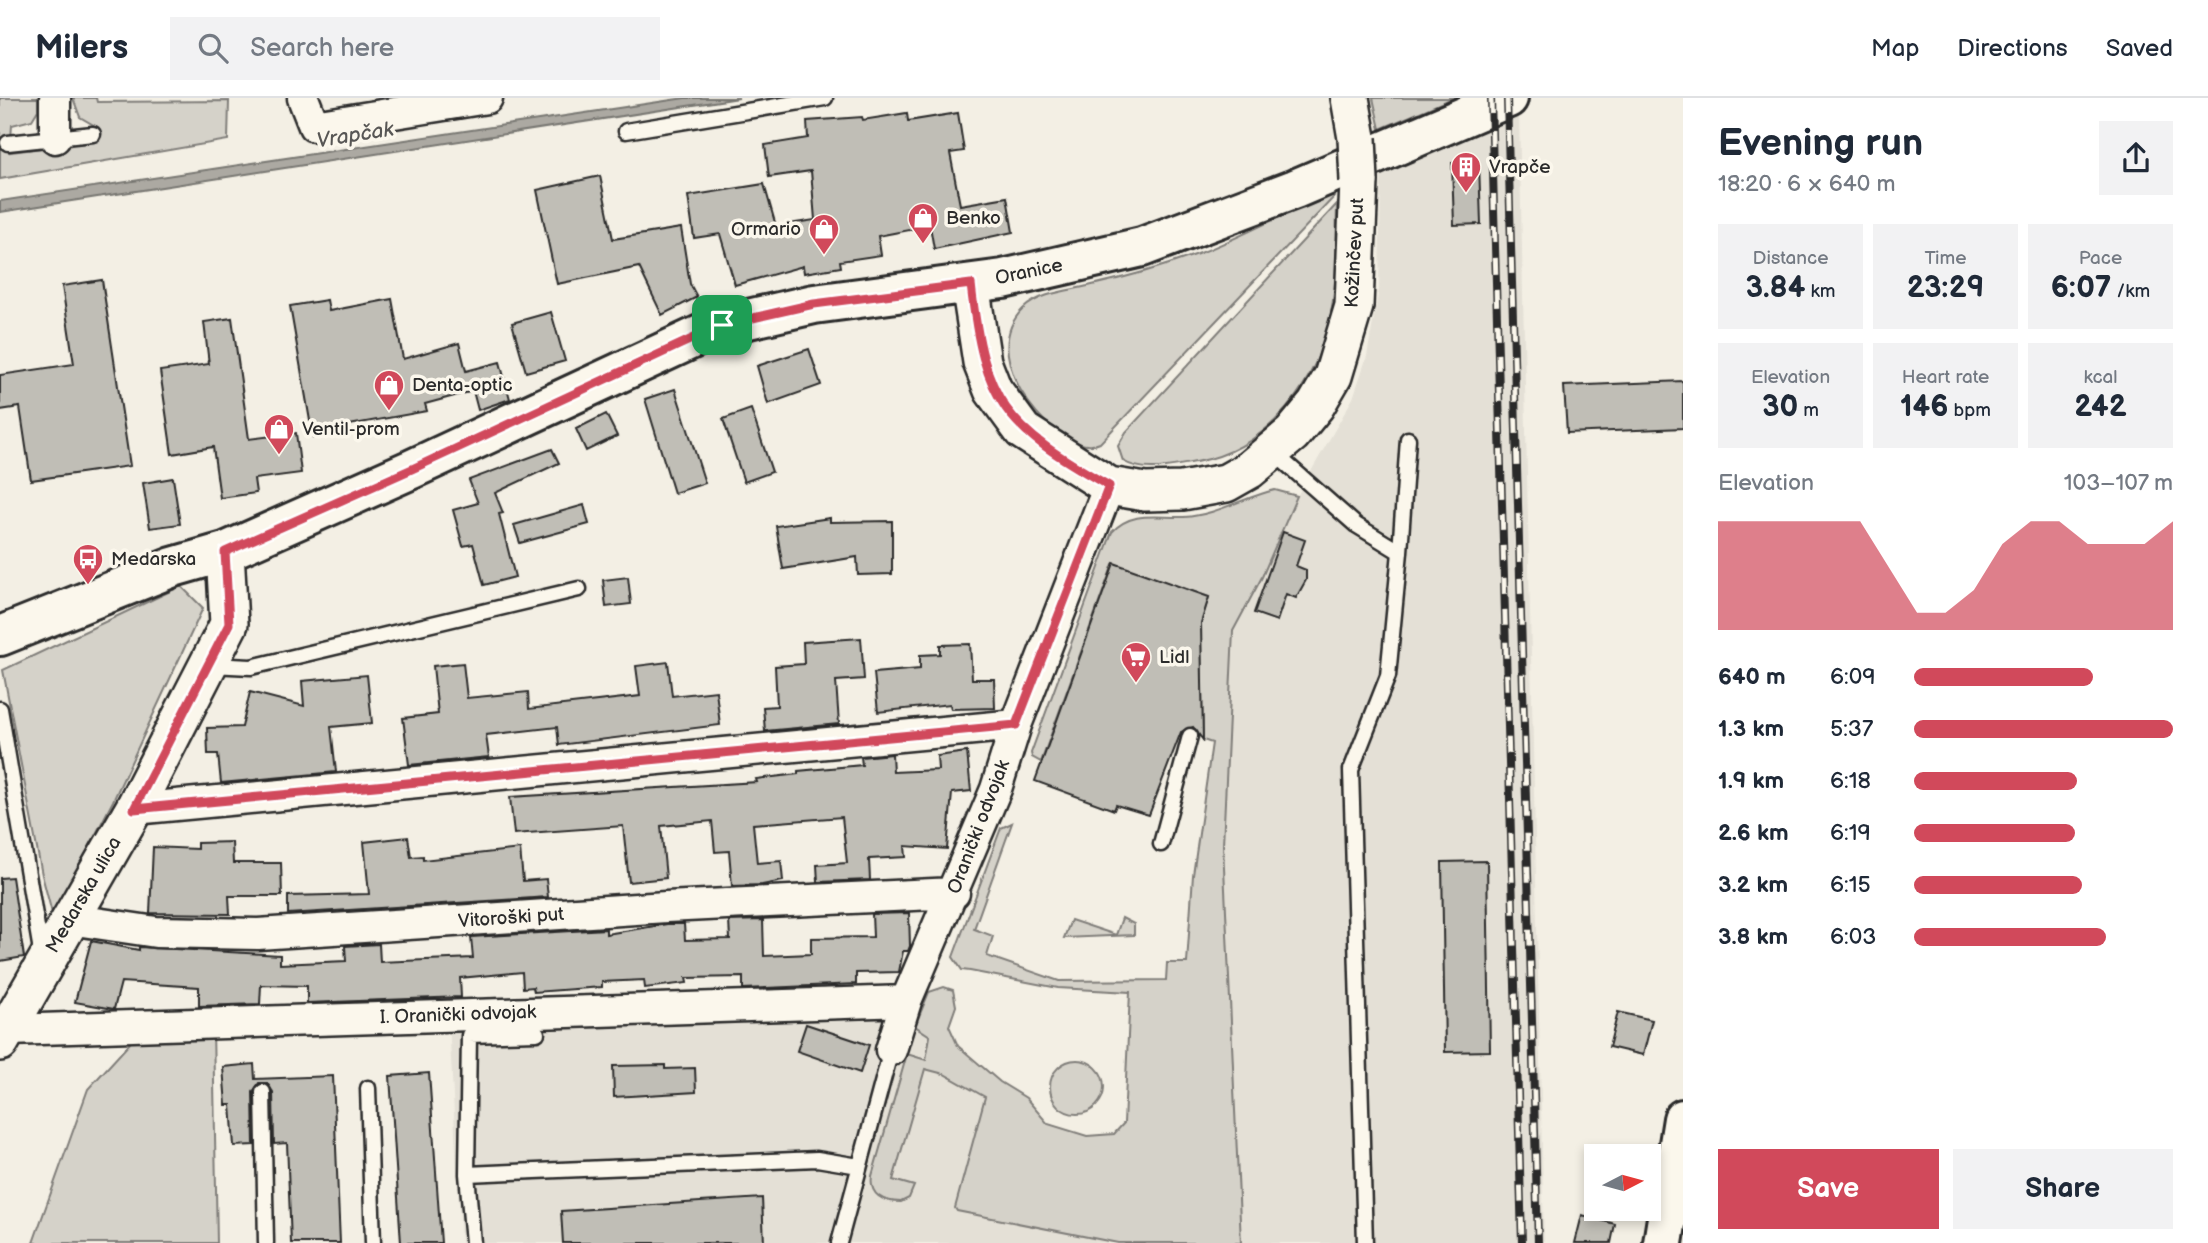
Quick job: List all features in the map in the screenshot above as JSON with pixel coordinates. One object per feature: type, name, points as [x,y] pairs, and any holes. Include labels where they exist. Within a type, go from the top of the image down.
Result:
[{"type":"main road","name":"Oranice","points":[[0,636],[173,567],[225,552],[412,469],[722,325],[814,304],[971,284],[1142,247],[1295,190],[1508,98]]},
{"type":"main road","points":[[1663,1243],[1683,1119]]},
{"type":"street","points":[[55,98],[55,138]]},
{"type":"street","points":[[303,98],[314,126],[487,98]]},
{"type":"street","name":"Kožinčev put","points":[[971,284],[977,338],[993,390],[1023,431],[1109,486],[1145,492],[1182,491],[1236,478],[1273,452],[1316,405],[1333,376],[1343,348],[1355,296],[1359,181],[1357,138],[1350,98]]},
{"type":"street","name":"Oranički odvojak","points":[[891,1050],[906,1001],[996,789],[1016,725],[1109,486]]},
{"type":"street","name":"Medarska ulica","points":[[4,1036],[134,809],[229,624],[225,552]]},
{"type":"street","points":[[134,809],[1016,725]]},
{"type":"street","name":"Vitoroški put","points":[[69,919],[156,932],[258,934],[666,907],[954,893]]},
{"type":"street","name":"I. Oranički odvojak","points":[[4,1036],[906,1001]]},
{"type":"lane","points":[[626,131],[825,98]]},
{"type":"lane","points":[[8,143],[93,134]]},
{"type":"lane","points":[[1365,1243],[1352,771],[1388,676],[1408,439]]},
{"type":"lane","points":[[1273,452],[1356,525],[1400,552]]},
{"type":"lane","points":[[209,665],[251,667],[579,589]]},
{"type":"lane","points":[[0,709],[40,945],[50,952]]},
{"type":"lane","points":[[1161,844],[1190,736]]},
{"type":"lane","points":[[472,1243],[467,1174],[469,1035],[537,1033]]},
{"type":"lane","points":[[839,1243],[891,1050]]},
{"type":"lane","points":[[368,1088],[373,1243]]},
{"type":"lane","points":[[262,1092],[266,1243]]},
{"type":"lane","points":[[467,1174],[817,1159],[859,1166]]},
{"type":"shaded area","points":[[0,98],[38,98],[38,110],[32,120],[12,125],[10,152],[97,141],[97,127],[80,117],[73,98],[96,98],[97,102],[229,101],[228,140],[0,179]]},
{"type":"shaded area","points":[[685,98],[739,98],[0,212],[0,201]]},
{"type":"shaded area","points":[[1373,98],[1453,98],[1380,129]]},
{"type":"shaded area","points":[[1519,114],[1544,1243],[1241,1243],[1223,845],[1233,631],[1262,577],[1297,496],[1353,398],[1367,356],[1379,289],[1381,172]]},
{"type":"shaded area","points":[[1335,191],[1334,197],[1100,443],[1084,445],[1065,437],[1046,422],[1028,402],[1015,379],[1008,354],[1010,330],[1023,309],[1037,299],[1128,276],[1195,255]]},
{"type":"shaded area","points":[[1337,204],[1335,285],[1325,338],[1302,387],[1286,408],[1268,427],[1246,443],[1222,455],[1158,468],[1140,467],[1123,461],[1118,446],[1126,432]]},
{"type":"shaded area","points":[[1275,490],[1297,496],[1262,577],[1233,631],[1223,845],[1241,1243],[1118,1243],[957,1211],[955,1208],[985,1097],[944,1074],[925,1069],[893,1180],[914,1186],[909,1198],[901,1202],[883,1199],[875,1193],[872,1176],[907,1054],[926,1060],[930,1036],[915,1026],[929,992],[944,987],[953,990],[956,1006],[949,1026],[958,1046],[1000,1082],[1026,1098],[1048,1124],[1087,1136],[1114,1134],[1124,1123],[1130,992],[1058,988],[962,970],[953,957],[1001,828],[1012,823],[974,929],[993,936],[987,956],[1059,981],[1166,980],[1167,963],[1187,963],[1193,875],[1212,743],[1203,740],[1201,637],[1197,635],[1209,597],[1113,564],[1041,762],[1032,757],[1031,753],[1112,532],[1136,518],[1196,516]]},
{"type":"shaded area","points":[[181,586],[203,608],[113,801],[53,917],[42,875],[3,670]]},
{"type":"shaded area","points":[[1122,918],[1134,924],[1134,935],[1064,938],[1071,920],[1116,935]]},
{"type":"shaded area","points":[[880,1008],[934,1035],[1135,1243],[461,1243],[449,1022]]},
{"type":"shaded area","points":[[213,1028],[217,1243],[33,1243],[88,1089],[140,1032]]},
{"type":"shaded area","points":[[1077,1060],[1096,1068],[1104,1087],[1096,1106],[1077,1114],[1058,1106],[1050,1087],[1058,1068]]},
{"type":"building","points":[[907,113],[908,121],[958,113],[964,151],[950,153],[960,205],[1007,197],[1013,232],[934,249],[930,226],[878,236],[881,255],[840,261],[841,267],[804,273],[803,266],[735,285],[720,234],[694,238],[688,196],[764,184],[776,226],[815,220],[811,171],[769,177],[765,145],[808,138],[807,121],[862,117],[863,120]]},
{"type":"building","name":"Vrapče","points":[[1479,162],[1481,224],[1454,225],[1452,163]]},
{"type":"building","points":[[600,176],[613,239],[681,228],[690,284],[697,297],[662,315],[639,267],[557,284],[537,190]]},
{"type":"building","points":[[102,280],[130,466],[31,480],[20,407],[0,410],[0,375],[74,364],[62,286]]},
{"type":"building","points":[[392,299],[403,359],[459,343],[466,371],[500,362],[510,399],[478,410],[473,391],[425,404],[427,411],[349,425],[350,431],[313,438],[290,306],[327,300],[329,311]]},
{"type":"building","points":[[551,312],[565,361],[526,372],[512,323]]},
{"type":"building","points":[[232,318],[249,439],[296,433],[301,473],[254,479],[256,493],[220,498],[213,447],[172,454],[160,371],[209,364],[204,322]]},
{"type":"building","points":[[809,349],[821,385],[768,404],[757,366]]},
{"type":"building","points":[[1683,381],[1683,428],[1567,433],[1564,386]]},
{"type":"building","points":[[675,389],[705,483],[674,493],[645,399]]},
{"type":"building","points":[[751,409],[772,472],[744,482],[723,419]]},
{"type":"building","points":[[606,414],[617,436],[586,451],[576,429]]},
{"type":"building","points":[[552,449],[559,463],[495,493],[503,513],[499,514],[515,577],[484,585],[473,544],[463,546],[453,510],[478,503],[469,480]]},
{"type":"building","points":[[173,478],[180,524],[150,528],[143,483]]},
{"type":"building","points":[[584,505],[589,524],[520,543],[514,525]]},
{"type":"building","points":[[830,518],[830,522],[892,521],[892,574],[858,575],[857,557],[783,569],[776,526]]},
{"type":"building","points":[[1283,532],[1305,540],[1296,566],[1306,570],[1306,580],[1296,598],[1286,594],[1277,621],[1254,613]]},
{"type":"building","name":"Lidl","points":[[1114,563],[1209,597],[1201,623],[1203,740],[1193,727],[1181,732],[1149,815],[1116,805],[1114,810],[1035,781]]},
{"type":"building","points":[[628,577],[631,604],[606,607],[603,580]]},
{"type":"building","points":[[861,638],[864,679],[836,681],[839,724],[765,731],[763,707],[777,706],[775,666],[804,664],[803,642]]},
{"type":"building","points":[[970,644],[972,679],[994,679],[995,708],[951,709],[950,704],[878,712],[874,673],[920,669],[920,655],[940,654],[940,645]]},
{"type":"building","points":[[668,662],[672,696],[716,691],[720,725],[559,745],[557,727],[486,735],[489,757],[409,765],[403,718],[438,714],[433,666],[463,663],[467,698],[528,692],[529,709],[640,696],[636,666]]},
{"type":"building","points":[[367,675],[372,723],[331,727],[336,772],[221,783],[218,754],[208,754],[207,728],[242,727],[250,692],[304,706],[302,681]]},
{"type":"building","points":[[967,752],[971,791],[952,793],[947,849],[905,846],[906,857],[869,859],[870,880],[818,882],[817,865],[847,863],[842,817],[753,824],[757,863],[781,861],[783,881],[762,885],[732,886],[729,851],[715,852],[712,821],[661,826],[666,878],[629,882],[623,826],[514,834],[510,797],[757,782],[756,779],[798,774],[798,771],[862,765],[861,757],[892,754],[893,772],[938,770],[937,756]]},
{"type":"building","points":[[408,837],[411,857],[423,856],[423,860],[520,849],[523,881],[546,879],[548,897],[288,914],[288,896],[369,894],[364,842]]},
{"type":"building","points":[[232,842],[233,863],[281,863],[282,896],[229,896],[230,914],[150,913],[153,847],[197,849],[197,843]]},
{"type":"building","points":[[1487,861],[1490,1051],[1445,1052],[1442,862]]},
{"type":"building","points":[[12,877],[24,957],[0,961],[0,878]]},
{"type":"building","points":[[909,913],[910,946],[908,951],[903,951],[899,972],[856,973],[856,984],[743,989],[743,977],[686,978],[687,983],[645,988],[644,980],[602,982],[602,987],[534,992],[533,987],[523,988],[522,972],[460,978],[461,997],[307,1003],[307,986],[261,985],[260,1004],[199,1006],[199,987],[121,982],[114,1009],[75,1002],[91,941],[139,950],[139,947],[280,955],[280,964],[346,961],[345,946],[379,944],[380,962],[473,958],[471,937],[606,929],[606,934],[667,924],[684,924],[685,940],[730,939],[729,921],[763,920],[764,956],[811,954],[811,938],[873,937],[872,914]]},
{"type":"building","points":[[1618,1012],[1652,1020],[1643,1055],[1609,1047]]},
{"type":"building","points":[[806,1024],[869,1045],[860,1073],[797,1051]]},
{"type":"building","points":[[254,1064],[255,1079],[333,1076],[340,1243],[291,1243],[287,1143],[274,1144],[273,1092],[267,1083],[259,1083],[253,1092],[254,1145],[234,1146],[231,1105],[226,1105],[223,1067]]},
{"type":"building","points":[[665,1065],[665,1069],[695,1068],[696,1092],[614,1097],[613,1066]]},
{"type":"building","points":[[429,1073],[441,1243],[401,1243],[390,1076]]},
{"type":"building","points":[[762,1198],[764,1243],[563,1243],[561,1211]]},
{"type":"building","points":[[1582,1215],[1584,1222],[1615,1224],[1611,1243],[1575,1243]]},
{"type":"railway","points":[[1491,98],[1522,1243]]},
{"type":"railway","points":[[1507,98],[1538,1243]]},
{"type":"place","name":"Vrapče","points":[[1466,194]]},
{"type":"place","name":"Benko","points":[[923,245]]},
{"type":"place","name":"Ormario","points":[[824,256]]},
{"type":"place","name":"Denta-optic","points":[[389,412]]},
{"type":"place","name":"Ventil-prom","points":[[279,456]]},
{"type":"place","name":"Medarska","points":[[88,586]]},
{"type":"place","name":"Lidl","points":[[1136,684]]},
{"type":"route","points":[[971,284],[977,338],[982,362],[993,390],[1023,431],[1109,486],[1016,725],[134,809],[229,624],[225,552],[264,532],[412,469],[722,325],[814,304],[971,284]]},
{"type":"water label","name":"Vrapčak","points":[[355,135]]}]
